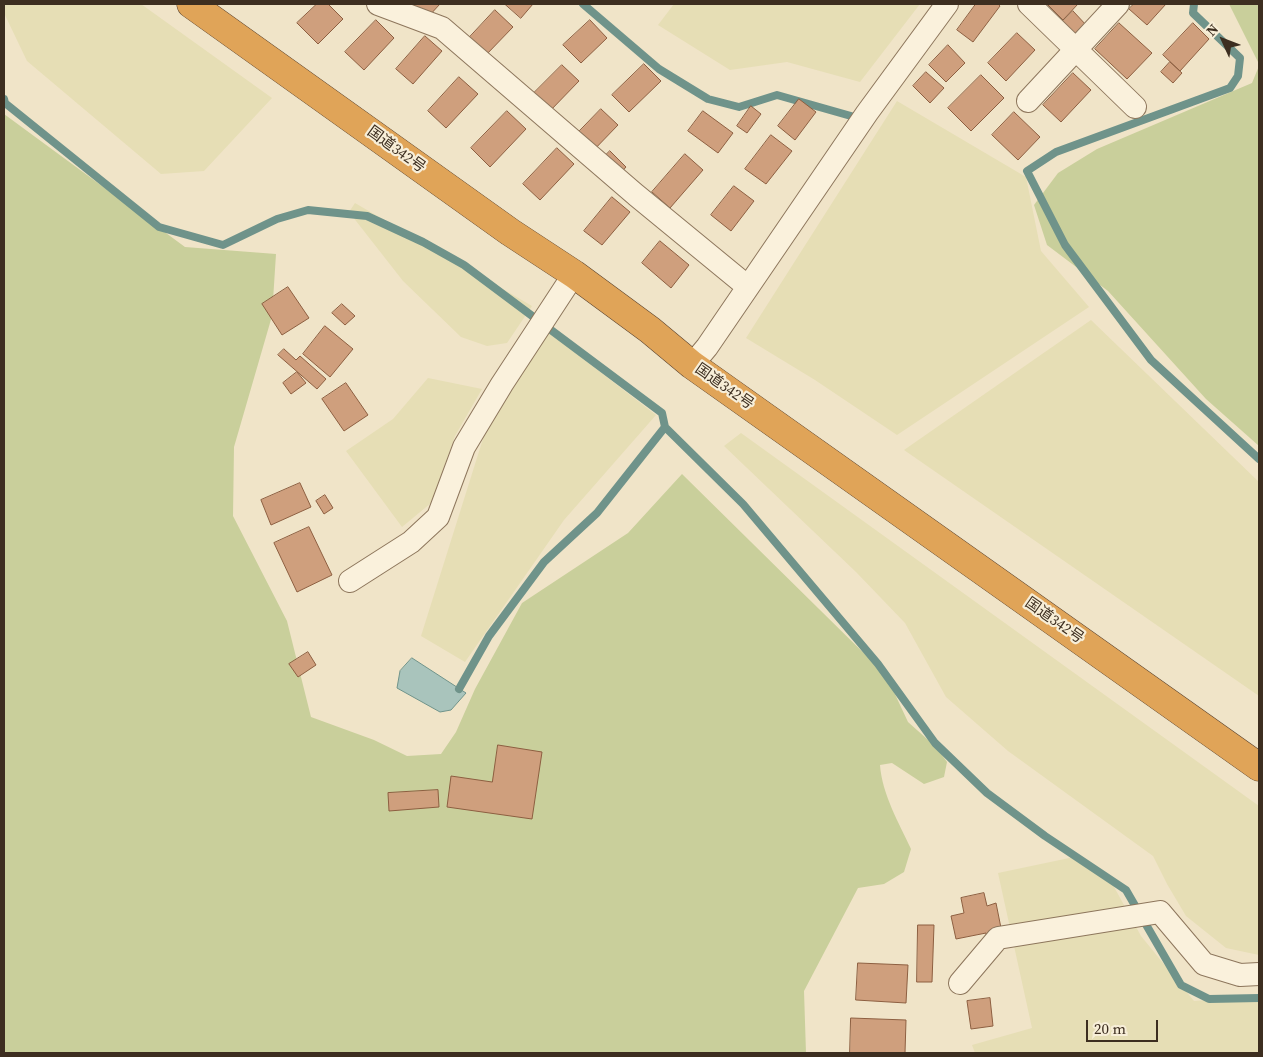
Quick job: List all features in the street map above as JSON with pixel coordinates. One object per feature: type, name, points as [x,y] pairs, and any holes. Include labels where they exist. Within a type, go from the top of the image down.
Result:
[{"type":"highway","name":"国道342号","points":[[191,4],[510,232],[574,274],[650,330],[692,365],[1257,763]]},
{"type":"street","points":[[378,4],[442,28],[636,195],[748,287]]},
{"type":"street","points":[[692,365],[707,347],[867,113],[947,4]]},
{"type":"street","points":[[1029,4],[1135,107]]},
{"type":"street","points":[[1028,101],[1118,4]]},
{"type":"street","points":[[350,582],[411,542],[438,517],[464,447],[502,384],[574,274]]},
{"type":"street","points":[[960,983],[998,938],[1160,912],[1204,964],[1240,975],[1259,974]]},
{"type":"shaded area","points":[[4,4],[141,4],[272,98],[204,171],[161,174],[27,61],[4,13]]},
{"type":"shaded area","points":[[674,4],[920,4],[860,82],[787,62],[730,70],[658,25]]},
{"type":"shaded area","points":[[897,101],[1026,177],[1041,251],[1089,307],[897,435],[815,380],[746,338]]},
{"type":"shaded area","points":[[355,203],[532,306],[507,343],[487,346],[461,337],[403,281],[349,212]]},
{"type":"shaded area","points":[[1091,320],[1259,482],[1259,696],[904,450]]},
{"type":"shaded area","points":[[547,331],[656,415],[564,520],[465,662],[421,636],[487,426]]},
{"type":"shaded area","points":[[428,378],[482,389],[455,436],[431,503],[402,527],[346,451],[393,419]]},
{"type":"shaded area","points":[[741,433],[1259,806],[1259,955],[1226,948],[1186,916],[1153,856],[1008,751],[946,697],[905,623],[856,572],[724,446]]},
{"type":"shaded area","points":[[1074,857],[1113,885],[1141,936],[1194,1001],[1259,996],[1259,1053],[975,1053],[972,1045],[1032,1028],[998,873]]},
{"type":"green space","points":[[1229,4],[1259,4],[1259,64]]},
{"type":"green space","points":[[1259,66],[1259,446],[1206,399],[1108,291],[1047,245],[1034,205],[1058,173],[1097,149],[1252,83]]},
{"type":"green space","points":[[4,114],[185,247],[276,254],[272,316],[234,447],[233,516],[287,621],[311,717],[374,740],[407,756],[441,754],[456,732],[475,689],[522,603],[628,533],[682,474],[886,675],[908,722],[936,747],[947,762],[944,777],[924,784],[892,763],[880,765],[884,787],[896,819],[911,849],[904,872],[884,884],[858,888],[804,991],[806,1053],[4,1053]]},
{"type":"water","points":[[412,658],[466,693],[451,710],[440,712],[397,688],[400,671]]},
{"type":"building","points":[[317,4],[328,4],[343,19],[318,44],[297,23]]},
{"type":"building","points":[[413,4],[440,4],[428,17]]},
{"type":"building","points":[[505,4],[533,4],[521,18]]},
{"type":"building","points":[[976,4],[998,4],[1000,6],[973,42],[957,30]]},
{"type":"building","points":[[1049,4],[1078,4],[1063,20]]},
{"type":"building","points":[[1134,4],[1166,4],[1147,25],[1129,9]]},
{"type":"building","points":[[495,10],[513,27],[485,56],[468,39]]},
{"type":"building","points":[[1073,11],[1087,26],[1075,38],[1060,24]]},
{"type":"building","points":[[376,20],[394,38],[364,70],[345,52]]},
{"type":"building","points":[[590,20],[607,38],[581,63],[563,45]]},
{"type":"building","points":[[1119,23],[1152,53],[1127,79],[1095,49]]},
{"type":"building","points":[[1193,23],[1209,39],[1180,71],[1163,55]]},
{"type":"building","points":[[1017,33],[1035,50],[1006,81],[988,63]]},
{"type":"building","points":[[425,36],[442,51],[413,84],[396,69]]},
{"type":"building","points":[[948,45],[965,63],[946,82],[929,65]]},
{"type":"building","points":[[1170,62],[1182,73],[1173,83],[1161,72]]},
{"type":"building","points":[[644,64],[661,81],[629,112],[612,95]]},
{"type":"building","points":[[562,65],[579,81],[548,113],[531,96]]},
{"type":"building","points":[[926,72],[944,88],[930,103],[913,86]]},
{"type":"building","points":[[1073,73],[1091,90],[1061,122],[1043,105]]},
{"type":"building","points":[[981,75],[1004,98],[971,131],[948,108]]},
{"type":"building","points":[[459,77],[478,94],[446,128],[428,111]]},
{"type":"building","points":[[799,99],[816,112],[795,140],[778,126]]},
{"type":"building","points":[[751,106],[761,114],[747,133],[737,126]]},
{"type":"building","points":[[601,109],[618,125],[589,155],[572,139]]},
{"type":"building","points":[[507,111],[526,129],[490,167],[471,148]]},
{"type":"building","points":[[703,111],[733,133],[718,153],[688,131]]},
{"type":"building","points":[[1014,112],[1040,137],[1018,160],[992,135]]},
{"type":"building","points":[[771,135],[792,151],[766,184],[745,169]]},
{"type":"building","points":[[557,148],[574,164],[540,200],[523,184]]},
{"type":"building","points":[[610,151],[626,167],[617,177],[600,161]]},
{"type":"building","points":[[685,154],[703,170],[670,208],[652,192]]},
{"type":"building","points":[[734,186],[754,201],[731,231],[711,215]]},
{"type":"building","points":[[612,197],[630,212],[602,245],[584,231]]},
{"type":"building","points":[[660,241],[689,265],[671,288],[642,263]]},
{"type":"building","points":[[288,287],[309,318],[282,335],[262,304]]},
{"type":"building","points":[[342,304],[355,316],[345,325],[332,313]]},
{"type":"building","points":[[325,326],[353,349],[330,377],[303,354]]},
{"type":"building","points":[[284,349],[296,360],[300,356],[326,379],[317,389],[278,355]]},
{"type":"building","points":[[297,372],[306,383],[291,394],[283,383]]},
{"type":"building","points":[[346,383],[368,415],[344,431],[322,399]]},
{"type":"building","points":[[300,483],[311,507],[271,525],[261,500]]},
{"type":"building","points":[[325,495],[333,508],[324,514],[316,501]]},
{"type":"building","points":[[309,527],[332,575],[297,592],[274,543]]},
{"type":"building","points":[[308,652],[316,665],[298,677],[289,664]]},
{"type":"building","points":[[498,745],[542,752],[532,819],[447,807],[451,776],[492,782]]},
{"type":"building","points":[[438,790],[439,807],[389,811],[388,793]]},
{"type":"building","points":[[984,893],[987,906],[996,903],[1004,943],[988,946],[986,933],[956,939],[951,916],[964,913],[961,898]]},
{"type":"building","points":[[918,925],[934,925],[932,982],[917,982]]},
{"type":"building","points":[[858,963],[908,965],[906,1003],[856,1000]]},
{"type":"building","points":[[990,998],[993,1026],[971,1029],[967,1001]]},
{"type":"building","points":[[851,1018],[906,1020],[905,1053],[850,1053]]},
{"type":"waterway","points":[[583,4],[659,69],[708,99],[739,107],[777,95],[851,116]]},
{"type":"waterway","points":[[1194,4],[1193,13],[1240,58],[1238,76],[1230,88],[1056,152],[1027,171],[1065,245],[1151,360],[1259,459]]},
{"type":"waterway","points":[[4,99],[5,103],[159,227],[223,245],[277,219],[308,210],[367,216],[423,242],[464,265],[662,413],[665,427],[743,504],[878,664],[935,743],[987,793],[1045,836],[1126,890],[1181,985],[1209,999],[1259,998]]},
{"type":"waterway","points":[[459,689],[489,636],[544,562],[597,513],[665,427]]}]
